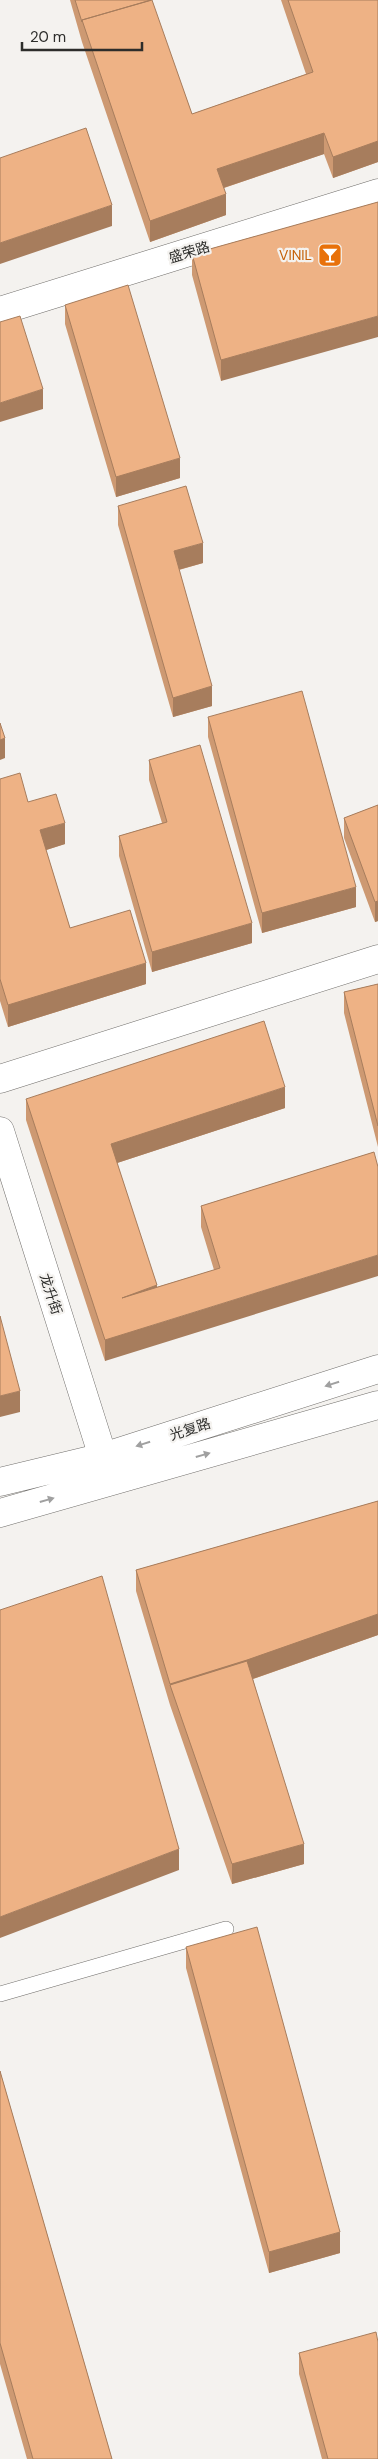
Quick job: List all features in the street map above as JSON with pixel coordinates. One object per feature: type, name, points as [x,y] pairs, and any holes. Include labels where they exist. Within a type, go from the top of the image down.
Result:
[{"type":"street","name":"盛荣路","points":[[0,311],[378,193]]},
{"type":"street","points":[[0,1079],[378,958]]},
{"type":"street","name":"龙升街","points":[[0,1131],[103,1457]]},
{"type":"street","name":"光复路","points":[[0,1482],[103,1457],[378,1370]]},
{"type":"street","name":"光复路","points":[[0,1513],[378,1405]]},
{"type":"lane","points":[[0,1994],[226,1929]]},
{"type":"building","points":[[75,0],[151,0],[82,20],[82,22]]},
{"type":"building","points":[[152,0],[192,114],[313,72],[288,0],[378,0],[378,141],[333,157],[324,133],[217,169],[226,194],[150,221],[82,20]]},
{"type":"building","points":[[86,128],[112,205],[0,243],[0,158]]},
{"type":"building","points":[[378,202],[378,316],[221,360],[192,254]]},
{"type":"building","points":[[128,285],[180,458],[116,477],[65,305]]},
{"type":"building","points":[[20,316],[43,389],[0,403],[0,322]]},
{"type":"building","points":[[186,486],[203,543],[174,551],[212,686],[173,698],[118,506]]},
{"type":"building","points":[[302,691],[356,887],[262,913],[208,717]]},
{"type":"building","points":[[0,723],[5,738],[0,740]]},
{"type":"building","points":[[200,745],[252,923],[152,952],[119,836],[167,822],[149,760]]},
{"type":"building","points":[[20,773],[28,802],[56,794],[65,823],[40,830],[70,928],[130,910],[146,963],[8,1005],[0,979],[0,779]]},
{"type":"building","points":[[378,805],[378,901],[375,902],[344,818]]},
{"type":"building","points":[[378,984],[378,1126],[344,992]]},
{"type":"building","points":[[264,1021],[285,1087],[111,1144],[157,1285],[122,1298],[220,1268],[201,1206],[374,1152],[378,1167],[378,1255],[105,1340],[26,1099]]},
{"type":"building","points":[[0,1316],[20,1391],[0,1396]]},
{"type":"building","points":[[378,1501],[378,1614],[247,1660],[170,1684],[136,1570]]},
{"type":"building","points":[[102,1576],[179,1849],[0,1917],[0,1610]]},
{"type":"building","points":[[247,1661],[304,1844],[232,1864],[170,1685]]},
{"type":"building","points":[[257,1927],[340,2232],[269,2252],[186,1947]]},
{"type":"building","points":[[0,2071],[112,2459],[33,2459],[0,2343]]},
{"type":"building","points":[[376,2332],[378,2342],[378,2459],[328,2459],[299,2353]]},
{"type":"place","name":"VINIL","points":[[330,255]]}]
